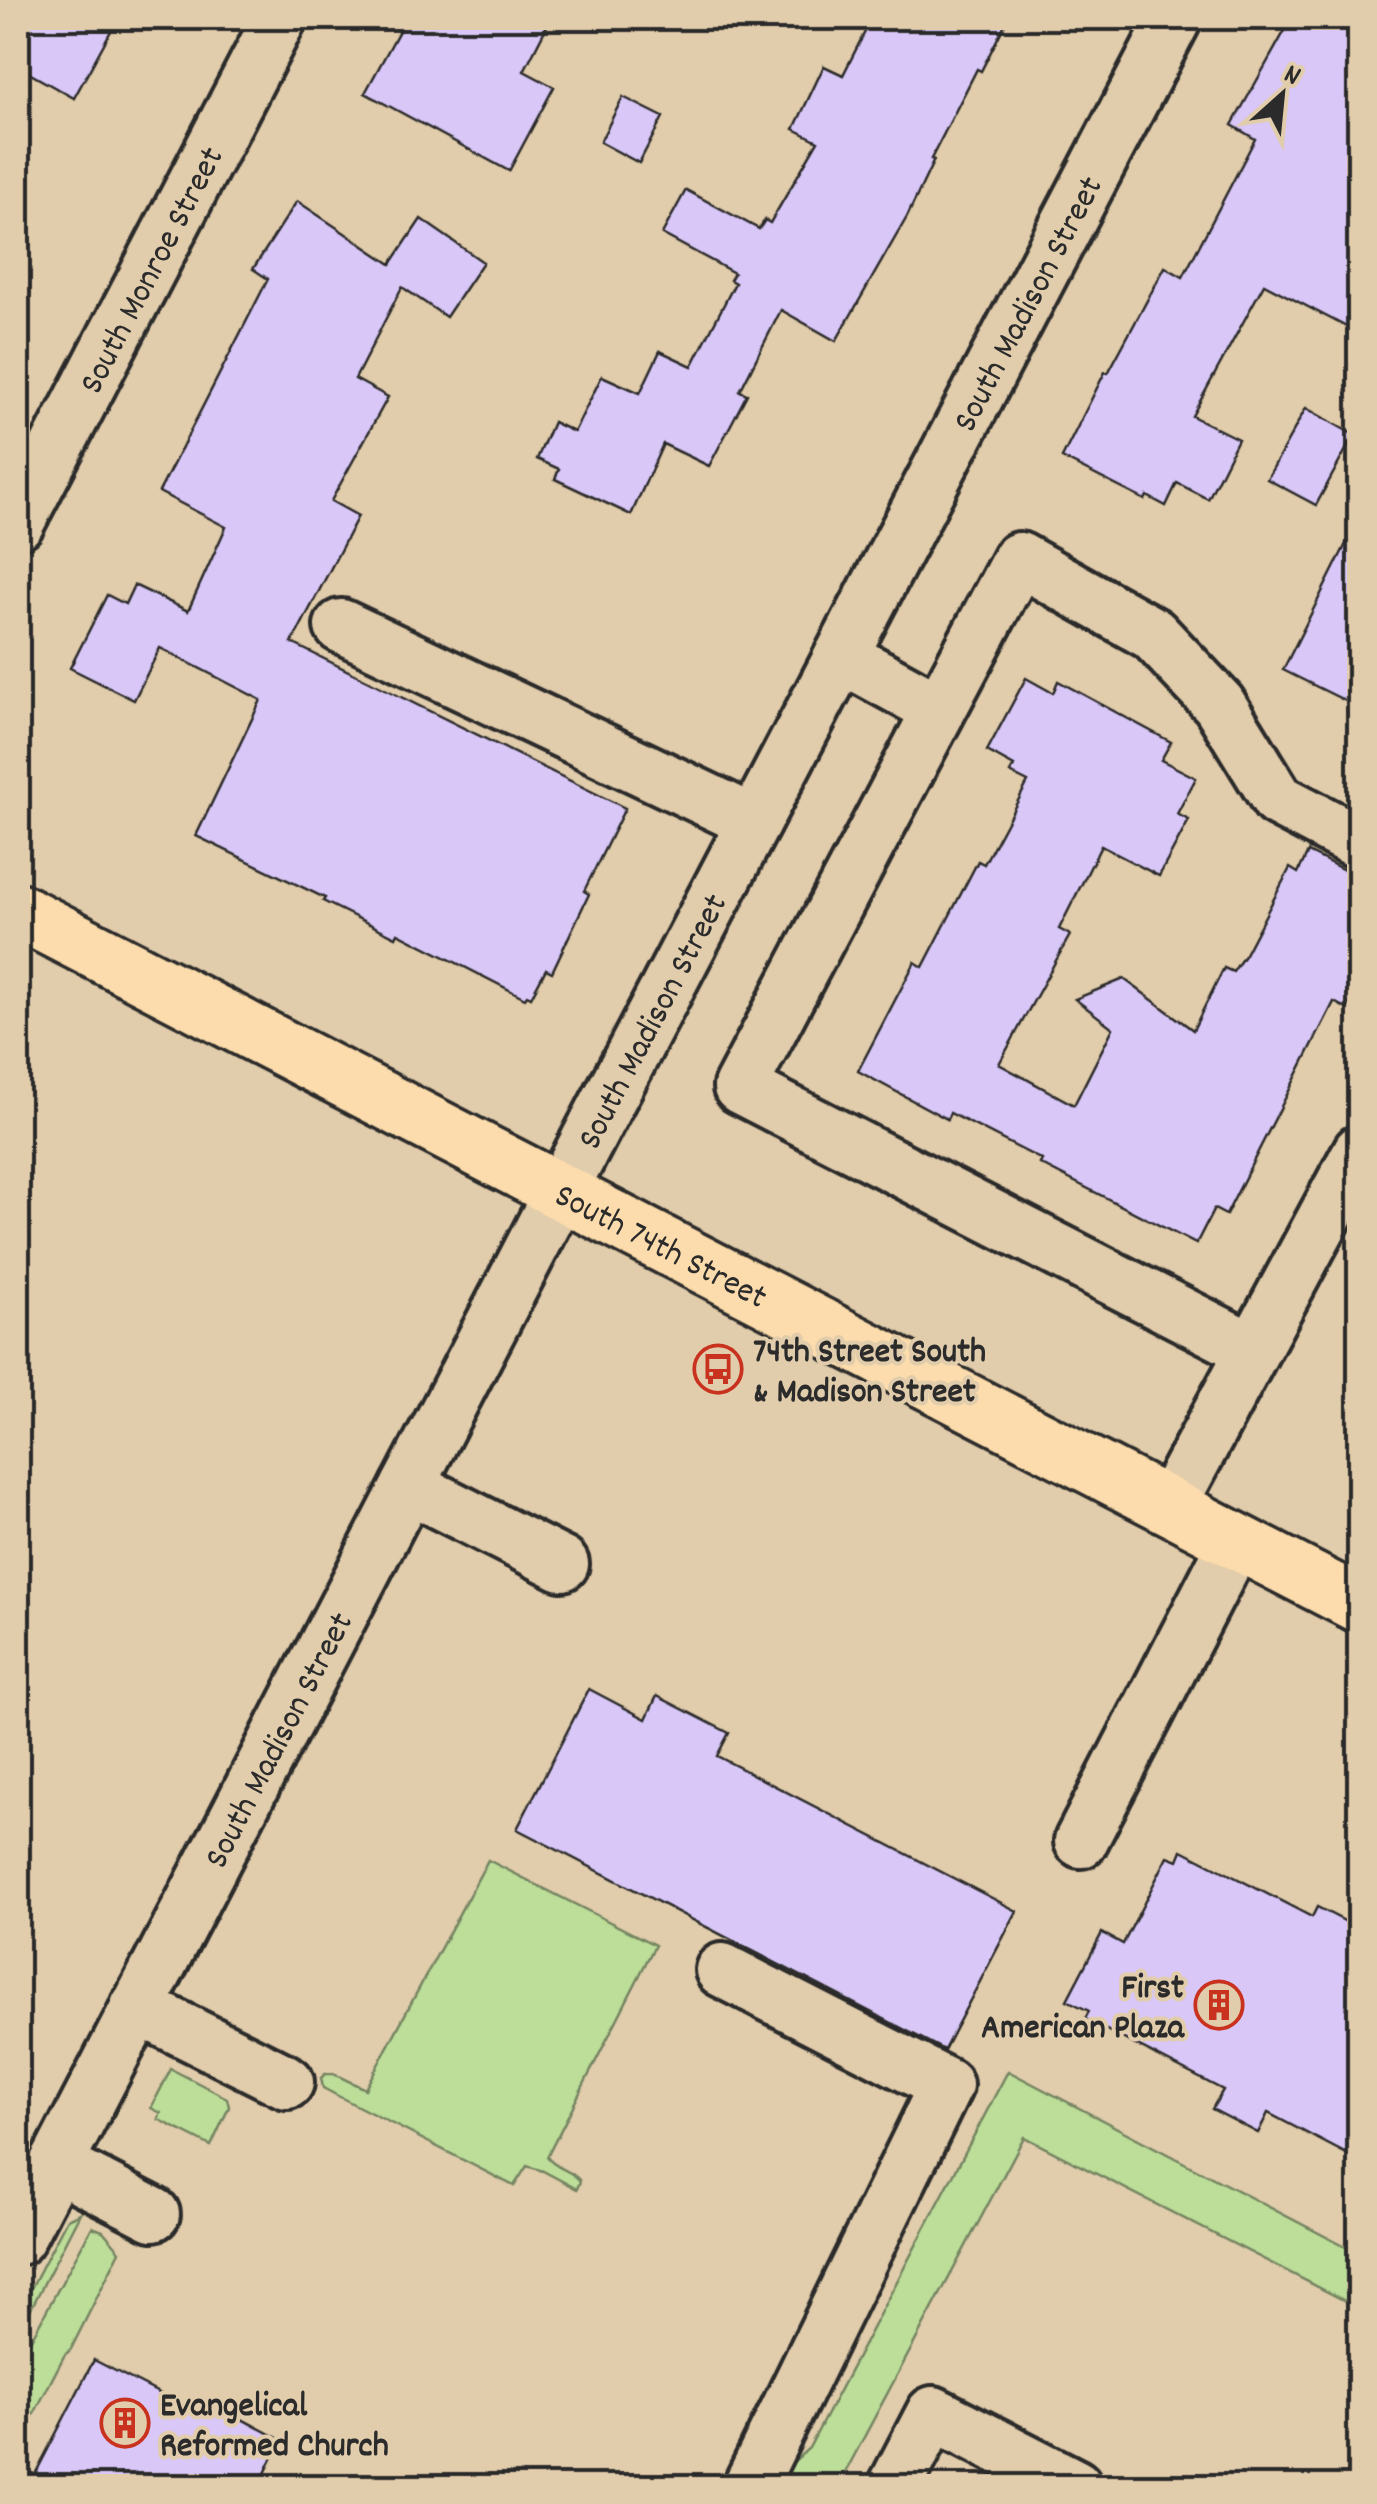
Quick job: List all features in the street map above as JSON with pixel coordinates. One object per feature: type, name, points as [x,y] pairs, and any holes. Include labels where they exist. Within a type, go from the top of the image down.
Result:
[{"type":"main road","name":"South 74th Street","points":[[18,911],[1360,1605]]},
{"type":"street","name":"South Monroe Street","points":[[18,522],[280,18]]},
{"type":"street","name":"South Madison Street","points":[[18,2238],[1175,18]]},
{"type":"street","points":[[1250,1349],[740,1087],[1020,559],[1153,634],[1219,704],[1278,800],[1360,842]]},
{"type":"street","points":[[341,626],[754,822]]},
{"type":"street","points":[[841,656],[938,708]]},
{"type":"street","points":[[1169,1506],[1250,1349],[1360,1151]]},
{"type":"street","points":[[408,1486],[562,1564]]},
{"type":"street","points":[[1081,1841],[1236,1540]]},
{"type":"street","points":[[722,1970],[946,2086],[750,2486]]},
{"type":"street","points":[[138,2007],[287,2082]]},
{"type":"street","points":[[56,2164],[153,2214]]},
{"type":"street","points":[[895,2486],[933,2413],[1074,2486]]},
{"type":"green space","points":[[488,1860],[655,1945],[547,2157],[577,2177],[577,2189],[527,2166],[514,2186],[323,2088],[321,2078],[334,2074],[365,2089]]},
{"type":"green space","points":[[171,2069],[227,2098],[229,2107],[211,2146],[158,2119],[161,2113],[151,2108]]},
{"type":"green space","points":[[1008,2071],[1359,2254],[1359,2308],[1024,2137],[838,2486],[775,2486],[782,2472],[809,2448]]},
{"type":"green space","points":[[80,2213],[18,2334],[18,2313],[67,2219]]},
{"type":"green space","points":[[92,2227],[103,2231],[120,2251],[18,2445],[18,2363]]},
{"type":"building","points":[[18,18],[118,18],[74,98],[18,67]]},
{"type":"building","points":[[406,18],[551,18],[524,71],[554,87],[509,171],[365,93]]},
{"type":"building","points":[[872,18],[1008,18],[931,159],[934,160],[907,217],[836,341],[781,310],[740,391],[747,394],[709,466],[663,444],[631,515],[555,479],[559,469],[537,459],[553,422],[574,432],[602,376],[640,393],[660,351],[692,366],[735,283],[730,280],[734,273],[662,234],[686,190],[759,229],[765,220],[770,223],[818,141],[794,129],[824,66],[843,75]]},
{"type":"building","points":[[1292,18],[1360,18],[1360,72],[1351,88],[1360,92],[1360,334],[1264,284],[1192,416],[1238,439],[1208,499],[1177,483],[1166,506],[1147,496],[1145,500],[1062,458],[1165,267],[1183,277],[1255,139],[1232,125]]},
{"type":"building","points":[[623,97],[663,117],[639,163],[600,142]]},
{"type":"building","points":[[297,201],[391,264],[421,219],[483,262],[446,317],[402,287],[355,379],[388,397],[331,501],[358,516],[292,643],[625,808],[584,891],[589,894],[552,972],[546,969],[531,997],[525,998],[398,933],[396,937],[196,836],[261,700],[160,648],[134,700],[70,668],[107,595],[125,604],[134,585],[188,611],[226,527],[159,492],[268,279],[253,269]]},
{"type":"building","points":[[1306,408],[1354,435],[1316,505],[1267,479]]},
{"type":"building","points":[[1360,516],[1360,708],[1283,670]]},
{"type":"building","points":[[1026,678],[1053,693],[1058,681],[1171,742],[1161,760],[1196,778],[1177,814],[1189,820],[1159,876],[1101,846],[1059,929],[1070,935],[999,1064],[1074,1105],[1113,1028],[1075,999],[1124,979],[1193,1030],[1224,968],[1233,972],[1245,954],[1290,868],[1298,873],[1308,852],[1360,878],[1360,984],[1347,1009],[1334,1002],[1226,1215],[1214,1209],[1196,1244],[1040,1164],[1042,1160],[950,1113],[947,1119],[858,1071],[915,962],[923,967],[978,861],[984,864],[1028,782],[1010,773],[1014,766],[987,751]]},
{"type":"building","points":[[589,1689],[646,1719],[657,1696],[729,1733],[717,1756],[1017,1911],[944,2050],[517,1829]]},
{"type":"building","name":"First American Plaza","points":[[1182,1850],[1312,1917],[1317,1907],[1360,1929],[1360,2161],[1268,2113],[1258,2133],[1212,2109],[1223,2090],[1085,2019],[1089,2011],[1067,2000],[1102,1933],[1123,1944],[1168,1856],[1178,1860]]},
{"type":"building","name":"Evangelical Reformed Church","points":[[94,2360],[200,2414],[208,2401],[281,2440],[259,2486],[29,2486]]},
{"type":"place","name":"74th Street South & Madison Street","points":[[718,1369]]},
{"type":"place","name":"First American Plaza","points":[[1219,2005]]},
{"type":"place","name":"Evangelical Reformed Church","points":[[125,2423]]}]
